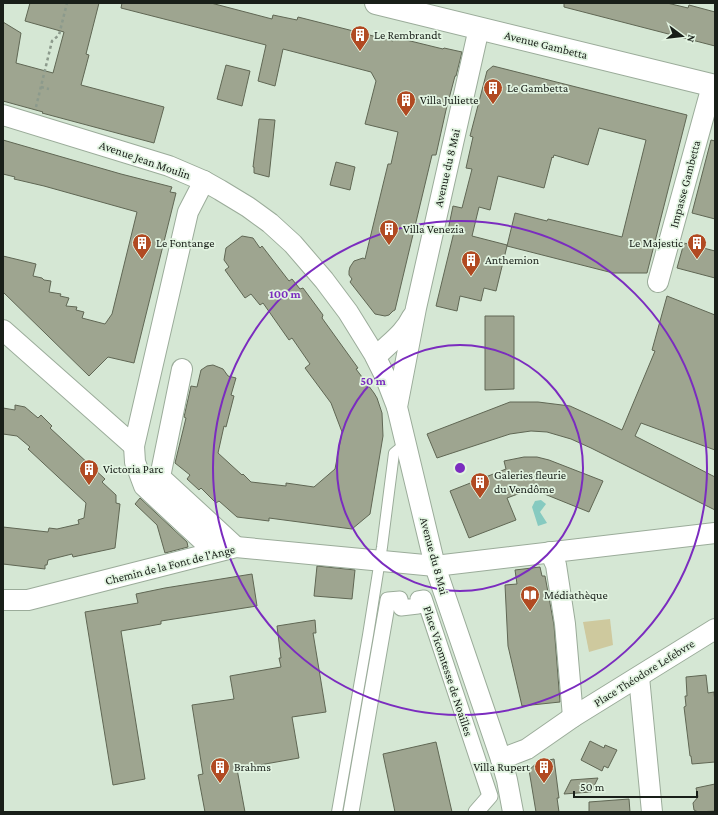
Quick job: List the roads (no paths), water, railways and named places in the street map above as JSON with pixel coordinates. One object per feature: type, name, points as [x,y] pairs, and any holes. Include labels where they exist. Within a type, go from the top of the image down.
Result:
[{"type":"main road","name":"Avenue Gambetta","points":[[376,3],[714,86]]},
{"type":"street","name":"Avenue du 8 Mai","points":[[479,28],[416,308],[397,407],[435,566],[501,759],[507,780],[509,808]]},
{"type":"street","name":"Impasse Gambetta","points":[[658,282],[714,86]]},
{"type":"street","name":"Avenue Jean Moulin","points":[[3,115],[169,166],[204,181],[270,222],[293,244],[324,280],[348,312],[377,359],[397,407]]},
{"type":"street","points":[[204,181],[188,212],[134,446],[135,462],[144,486],[215,552]]},
{"type":"street","name":"Avenue du 8 Mai","points":[[377,359],[405,329],[416,308]]},
{"type":"street","points":[[3,330],[134,446]]},
{"type":"street","points":[[377,359],[386,363],[391,362],[399,360],[408,352]]},
{"type":"street","points":[[182,369],[160,477],[236,547]]},
{"type":"street","points":[[435,566],[715,532]]},
{"type":"street","name":"Chemin de la Font de l'Ange","points":[[3,600],[28,600],[236,547],[435,566]]},
{"type":"street","points":[[550,552],[556,565],[565,624],[573,717]]},
{"type":"street","name":"Place Vicomtesse de Noailles","points":[[352,812],[388,600],[400,599],[402,608],[418,606],[418,599],[424,598],[490,796],[476,812]]},
{"type":"street","name":"Place Théodore Lefebvre","points":[[501,759],[527,749],[573,717],[715,629]]},
{"type":"street","points":[[639,677],[652,812]]},
{"type":"lane","points":[[338,812],[368,634],[394,453],[406,443]]},
{"type":"water","points":[[541,500],[546,504],[540,512],[547,523],[538,526],[532,507],[535,501]]},
{"type":"place","name":"Le Rembrandt","points":[[360,52]]},
{"type":"place","name":"Le Gambetta","points":[[493,105]]},
{"type":"place","name":"Villa Juliette","points":[[406,117]]},
{"type":"place","name":"Villa Venezia","points":[[389,246]]},
{"type":"place","name":"Le Fontange","points":[[142,260]]},
{"type":"place","name":"Le Majestic","points":[[697,260]]},
{"type":"place","name":"Anthemion","points":[[471,277]]},
{"type":"place","name":"Victoria Parc","points":[[89,486]]},
{"type":"place","name":"Galeries fleurie du Vendôme","points":[[480,499]]},
{"type":"place","name":"Médiathèque","points":[[530,612]]},
{"type":"place","name":"Brahms","points":[[220,784]]},
{"type":"place","name":"Villa Rupert","points":[[544,784]]}]
